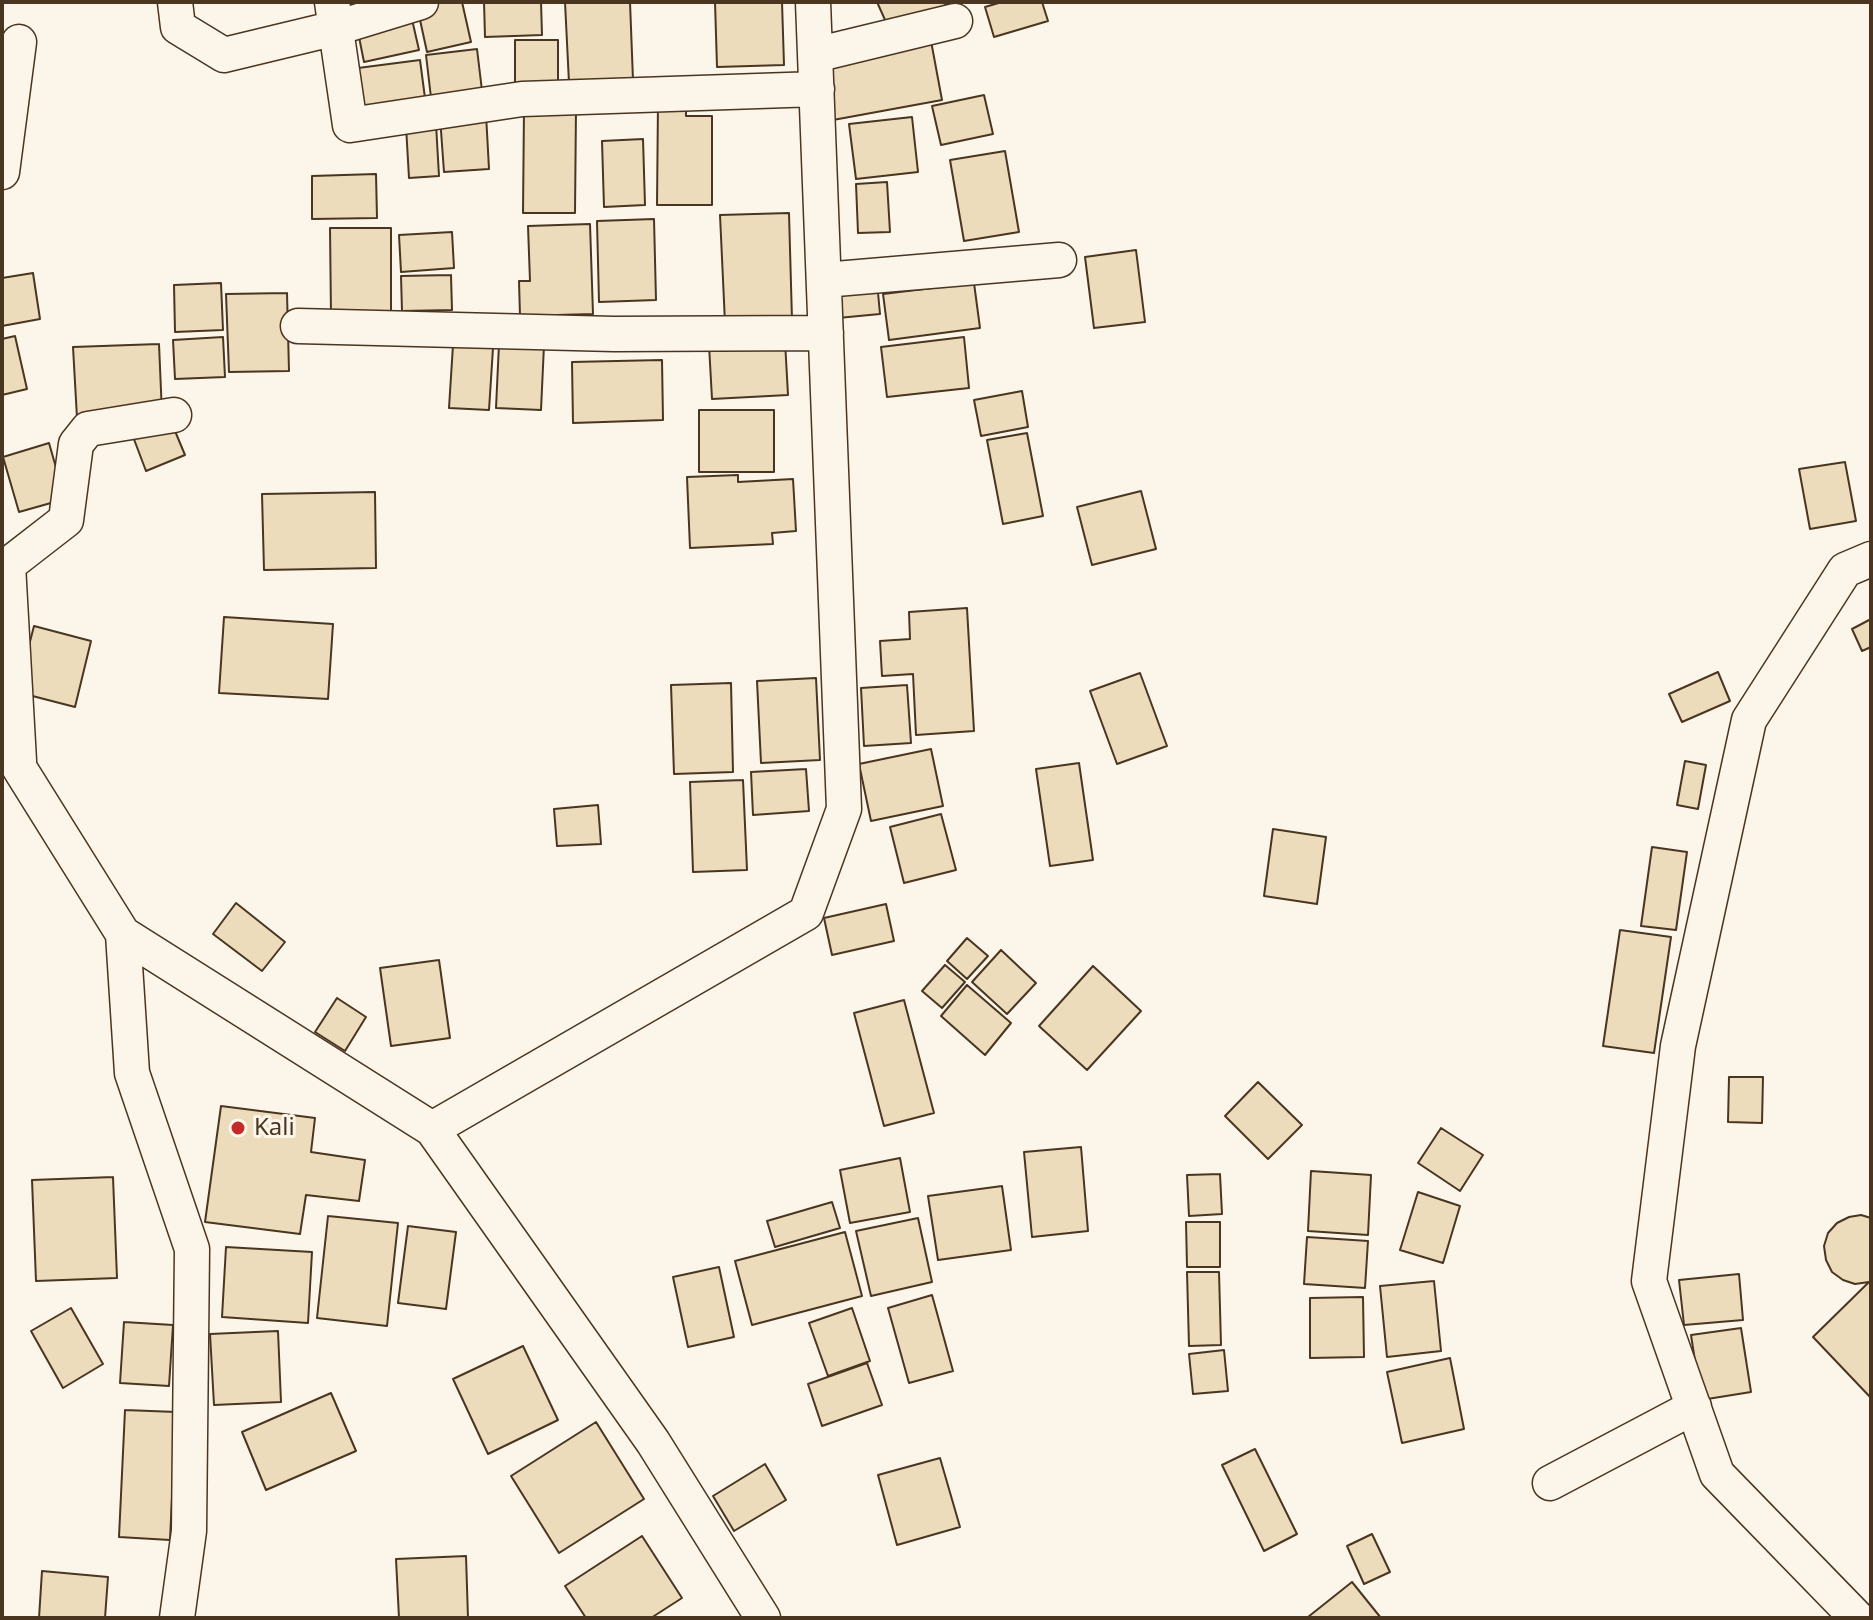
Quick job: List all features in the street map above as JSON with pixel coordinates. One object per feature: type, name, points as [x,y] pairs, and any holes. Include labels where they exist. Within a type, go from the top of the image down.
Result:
[{"type":"street","points":[[175,2],[178,27],[224,55],[334,15],[421,2]]},
{"type":"street","points":[[432,1129],[806,913],[844,809],[813,2]]},
{"type":"street","points":[[334,15],[350,125],[522,99],[817,89]]},
{"type":"street","points":[[815,55],[955,21]]},
{"type":"street","points":[[2,172],[19,42]]},
{"type":"street","points":[[824,280],[1059,260]]},
{"type":"street","points":[[298,326],[614,334],[826,333]]},
{"type":"street","points":[[20,769],[8,565],[66,520],[76,444],[88,429],[174,415]]},
{"type":"street","points":[[1857,1618],[1717,1474],[1649,1281],[1678,1046],[1749,720],[1845,570],[1871,559]]},
{"type":"street","points":[[2,734],[20,769],[123,934],[432,1129],[653,1442],[763,1618]]},
{"type":"street","points":[[123,934],[132,1073],[192,1249],[189,1531],[177,1618]]},
{"type":"street","points":[[1550,1483],[1694,1407]]},
{"type":"building","points":[[433,2],[462,2],[471,42],[427,52],[417,6]]},
{"type":"building","points":[[484,2],[541,2],[542,35],[485,37]]},
{"type":"building","points":[[565,2],[630,2],[633,80],[569,83]]},
{"type":"building","points":[[715,2],[782,2],[784,65],[717,67]]},
{"type":"building","points":[[877,2],[949,2],[950,3],[890,31]]},
{"type":"building","points":[[1002,2],[1042,2],[1048,21],[994,37],[985,7]]},
{"type":"building","points":[[411,15],[419,50],[364,62],[357,27]]},
{"type":"building","points":[[515,40],[558,40],[558,91],[515,92]]},
{"type":"building","points":[[931,41],[942,100],[833,120],[822,61]]},
{"type":"building","points":[[477,49],[483,99],[432,106],[426,55]]},
{"type":"building","points":[[420,60],[425,98],[363,106],[358,68]]},
{"type":"building","points":[[984,95],[993,134],[941,145],[932,106]]},
{"type":"building","points":[[658,102],[686,102],[686,116],[712,116],[712,205],[657,205]]},
{"type":"building","points":[[524,108],[576,108],[575,213],[523,213]]},
{"type":"building","points":[[486,114],[489,169],[444,172],[440,117]]},
{"type":"building","points":[[912,117],[918,172],[856,179],[849,124]]},
{"type":"building","points":[[436,124],[439,176],[409,178],[406,126]]},
{"type":"building","points":[[643,139],[645,205],[604,207],[602,141]]},
{"type":"building","points":[[1005,151],[1019,232],[964,241],[950,160]]},
{"type":"building","points":[[376,174],[377,218],[312,219],[312,176]]},
{"type":"building","points":[[887,182],[890,232],[858,233],[856,184]]},
{"type":"building","points":[[789,213],[792,320],[725,323],[720,215]]},
{"type":"building","points":[[654,219],[656,300],[599,302],[597,221]]},
{"type":"building","points":[[590,224],[593,314],[520,316],[519,281],[530,281],[528,226]]},
{"type":"building","points":[[330,228],[391,228],[391,316],[331,316]]},
{"type":"building","points":[[452,232],[454,268],[401,272],[399,235]]},
{"type":"building","points":[[1136,250],[1145,322],[1094,328],[1085,257]]},
{"type":"building","points":[[33,273],[40,319],[2,326],[2,278]]},
{"type":"building","points":[[451,275],[452,310],[402,311],[401,276]]},
{"type":"building","points":[[877,282],[880,314],[838,318],[835,286]]},
{"type":"building","points":[[221,283],[223,330],[175,332],[174,285]]},
{"type":"building","points":[[974,283],[980,328],[889,340],[883,294]]},
{"type":"building","points":[[287,293],[289,371],[229,372],[226,294]]},
{"type":"building","points":[[15,336],[27,389],[2,395],[2,339]]},
{"type":"building","points":[[223,337],[225,377],[175,379],[173,340]]},
{"type":"building","points":[[964,337],[969,388],[887,397],[881,347]]},
{"type":"building","points":[[785,341],[788,395],[712,399],[709,345]]},
{"type":"building","points":[[159,344],[162,414],[77,418],[73,347]]},
{"type":"building","points":[[499,344],[544,345],[541,410],[496,408]]},
{"type":"building","points":[[453,345],[493,348],[489,410],[449,408]]},
{"type":"building","points":[[662,360],[663,420],[573,423],[572,362]]},
{"type":"building","points":[[1022,391],[1028,427],[981,436],[974,400]]},
{"type":"building","points":[[699,410],[774,410],[774,472],[699,472]]},
{"type":"building","points":[[170,419],[185,455],[146,471],[132,434]]},
{"type":"building","points":[[1027,433],[1043,516],[1003,524],[987,440]]},
{"type":"building","points":[[49,443],[65,499],[19,512],[3,457]]},
{"type":"building","points":[[1845,462],[1856,521],[1810,529],[1799,469]]},
{"type":"building","points":[[738,475],[738,482],[793,479],[796,531],[772,533],[773,544],[690,548],[687,477]]},
{"type":"building","points":[[1141,491],[1156,549],[1092,565],[1077,507]]},
{"type":"building","points":[[375,492],[376,568],[264,570],[262,494]]},
{"type":"building","points":[[967,608],[974,731],[916,735],[913,674],[882,676],[880,641],[910,639],[909,612]]},
{"type":"building","points":[[224,617],[333,624],[328,699],[219,693]]},
{"type":"building","points":[[1871,619],[1871,647],[1862,651],[1852,629]]},
{"type":"building","points":[[34,626],[91,641],[75,707],[17,692]]},
{"type":"building","points":[[1718,672],[1730,701],[1682,722],[1669,694]]},
{"type":"building","points":[[1140,673],[1167,746],[1117,764],[1090,691]]},
{"type":"building","points":[[816,678],[820,760],[761,763],[757,681]]},
{"type":"building","points":[[731,683],[733,772],[674,774],[671,685]]},
{"type":"building","points":[[907,685],[911,743],[864,746],[861,688]]},
{"type":"building","points":[[931,749],[943,806],[871,821],[859,764]]},
{"type":"building","points":[[1685,761],[1706,765],[1698,809],[1677,805]]},
{"type":"building","points":[[1079,763],[1093,860],[1050,866],[1036,769]]},
{"type":"building","points":[[806,769],[809,811],[753,815],[751,772]]},
{"type":"building","points":[[743,780],[747,870],[693,872],[690,782]]},
{"type":"building","points":[[598,805],[601,844],[557,846],[554,809]]},
{"type":"building","points":[[941,814],[956,870],[904,883],[890,827]]},
{"type":"building","points":[[1273,829],[1326,837],[1317,904],[1264,896]]},
{"type":"building","points":[[1652,847],[1687,852],[1676,930],[1641,926]]},
{"type":"building","points":[[236,903],[285,942],[262,971],[213,934]]},
{"type":"building","points":[[886,904],[894,941],[832,955],[824,918]]},
{"type":"building","points":[[1620,930],[1671,937],[1654,1053],[1603,1046]]},
{"type":"building","points":[[967,938],[988,956],[967,979],[947,961]]},
{"type":"building","points":[[1001,950],[1036,983],[1007,1014],[972,982]]},
{"type":"building","points":[[439,960],[450,1038],[391,1046],[380,968]]},
{"type":"building","points":[[945,965],[965,982],[942,1008],[922,991]]},
{"type":"building","points":[[1093,966],[1141,1011],[1087,1070],[1039,1026]]},
{"type":"building","points":[[967,985],[1011,1023],[985,1055],[941,1016]]},
{"type":"building","points":[[337,998],[366,1017],[345,1051],[315,1032]]},
{"type":"building","points":[[904,1000],[934,1113],[884,1126],[854,1013]]},
{"type":"building","points":[[1729,1077],[1763,1077],[1762,1123],[1728,1122]]},
{"type":"building","points":[[1258,1082],[1302,1125],[1268,1159],[1225,1116]]},
{"type":"building","points":[[221,1106],[315,1118],[311,1152],[365,1160],[359,1201],[306,1195],[300,1234],[205,1222]]},
{"type":"building","points":[[1441,1128],[1483,1155],[1460,1191],[1418,1163]]},
{"type":"building","points":[[1081,1147],[1088,1231],[1032,1237],[1024,1152]]},
{"type":"building","points":[[900,1158],[910,1212],[850,1223],[840,1170]]},
{"type":"building","points":[[1311,1171],[1371,1175],[1368,1235],[1308,1231]]},
{"type":"building","points":[[1220,1174],[1222,1214],[1189,1216],[1187,1175]]},
{"type":"building","points":[[113,1177],[117,1278],[36,1281],[32,1180]]},
{"type":"building","points":[[1002,1186],[1011,1250],[938,1260],[928,1196]]},
{"type":"building","points":[[1418,1192],[1460,1206],[1443,1263],[1400,1250]]},
{"type":"building","points":[[832,1202],[840,1228],[775,1247],[767,1221]]},
{"type":"building","points":[[1861,1215],[1871,1218],[1871,1398],[1813,1337],[1869,1282],[1855,1284],[1832,1272],[1824,1246],[1828,1233],[1837,1223]]},
{"type":"building","points":[[328,1216],[398,1223],[387,1326],[317,1318]]},
{"type":"building","points":[[918,1218],[932,1282],[871,1296],[856,1231]]},
{"type":"building","points":[[1186,1222],[1220,1222],[1220,1267],[1187,1267]]},
{"type":"building","points":[[408,1226],[456,1232],[446,1309],[398,1303]]},
{"type":"building","points":[[845,1232],[862,1296],[752,1325],[735,1261]]},
{"type":"building","points":[[1307,1237],[1368,1241],[1365,1288],[1304,1284]]},
{"type":"building","points":[[226,1247],[312,1252],[308,1323],[222,1317]]},
{"type":"building","points":[[719,1267],[734,1337],[688,1347],[673,1277]]},
{"type":"building","points":[[1187,1272],[1219,1272],[1221,1345],[1189,1346]]},
{"type":"building","points":[[1739,1274],[1743,1320],[1684,1325],[1679,1280]]},
{"type":"building","points":[[1434,1281],[1441,1351],[1387,1357],[1380,1286]]},
{"type":"building","points":[[932,1295],[953,1371],[909,1383],[888,1308]]},
{"type":"building","points":[[1363,1297],[1364,1357],[1310,1358],[1310,1298]]},
{"type":"building","points":[[71,1308],[103,1364],[63,1388],[31,1331]]},
{"type":"building","points":[[852,1308],[870,1361],[828,1376],[809,1323]]},
{"type":"building","points":[[124,1322],[173,1325],[169,1386],[120,1383]]},
{"type":"building","points":[[1741,1328],[1751,1392],[1701,1400],[1691,1335]]},
{"type":"building","points":[[278,1331],[281,1402],[214,1405],[210,1334]]},
{"type":"building","points":[[523,1346],[558,1420],[488,1454],[453,1379]]},
{"type":"building","points":[[1224,1350],[1228,1391],[1193,1394],[1189,1354]]},
{"type":"building","points":[[1450,1358],[1464,1429],[1402,1443],[1387,1372]]},
{"type":"building","points":[[867,1363],[882,1405],[822,1426],[808,1384]]},
{"type":"building","points":[[331,1393],[356,1451],[266,1490],[242,1432]]},
{"type":"building","points":[[125,1410],[176,1412],[170,1540],[119,1537]]},
{"type":"building","points":[[596,1422],[644,1499],[559,1553],[511,1476]]},
{"type":"building","points":[[1255,1449],[1297,1534],[1264,1551],[1222,1465]]},
{"type":"building","points":[[940,1458],[960,1527],[897,1545],[878,1475]]},
{"type":"building","points":[[765,1464],[786,1500],[734,1531],[713,1496]]},
{"type":"building","points":[[1372,1534],[1390,1572],[1364,1584],[1347,1546]]},
{"type":"building","points":[[642,1536],[682,1598],[651,1618],[586,1618],[565,1586]]},
{"type":"building","points":[[466,1556],[468,1618],[399,1618],[396,1559]]},
{"type":"building","points":[[42,1571],[108,1577],[105,1618],[39,1618]]},
{"type":"building","points":[[1352,1582],[1381,1618],[1308,1617]]},
{"type":"place","name":"Kali","points":[[238,1128]]}]
